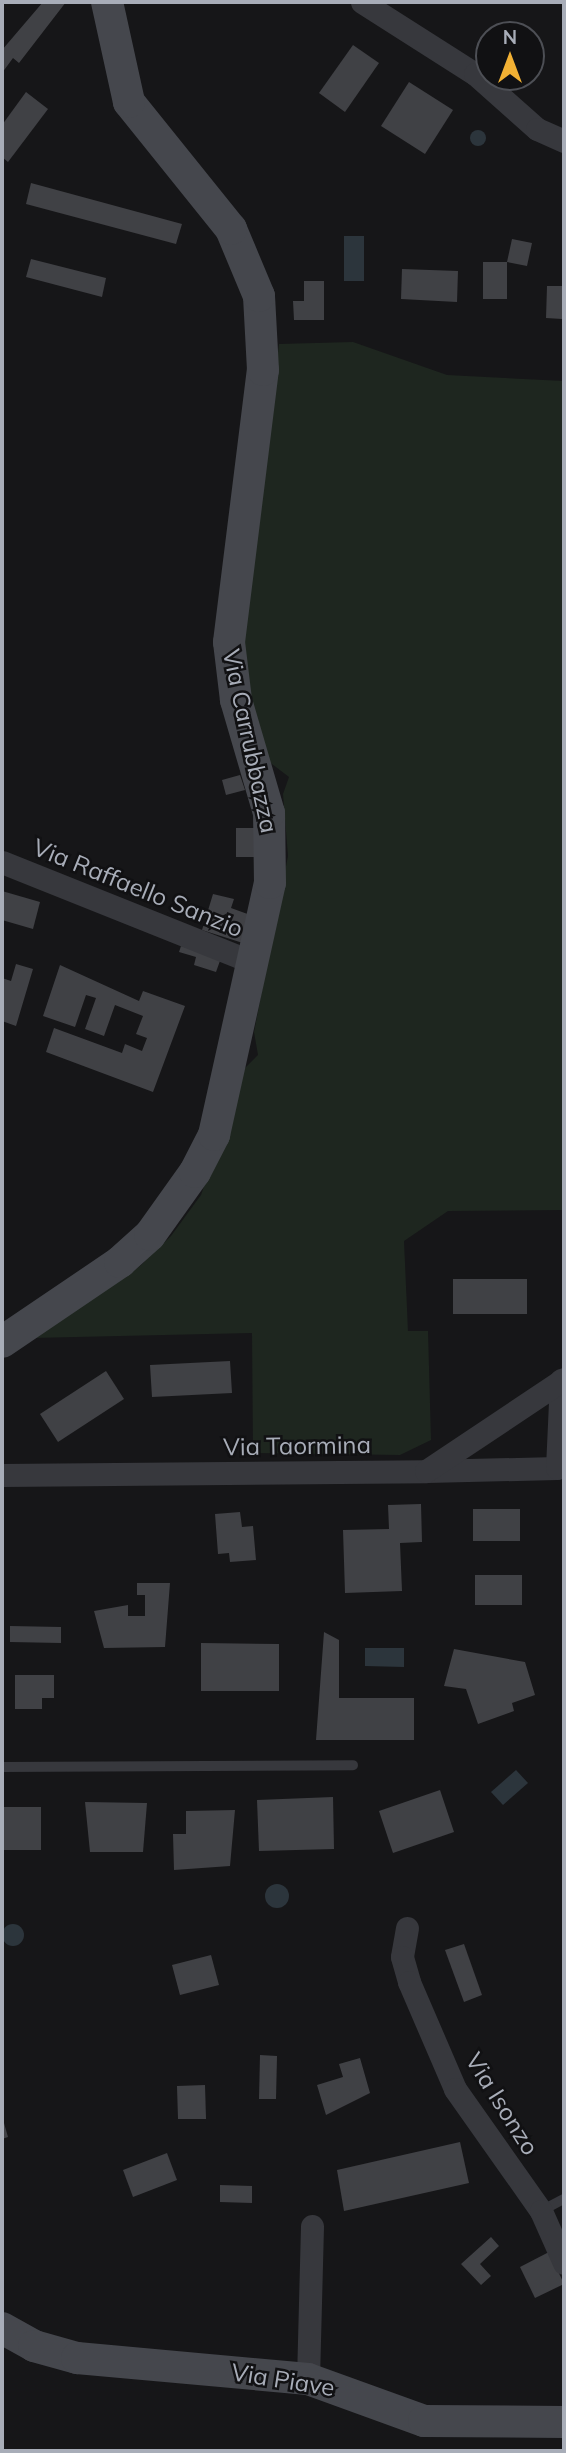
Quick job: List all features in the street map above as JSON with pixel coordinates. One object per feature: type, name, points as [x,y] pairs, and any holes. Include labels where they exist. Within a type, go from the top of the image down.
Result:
[{"type":"main road","name":"Via Carrubbazza","points":[[2,1342],[120,1262],[174,1204],[214,1135],[255,963],[272,850],[260,780],[236,700],[229,642],[263,370],[259,296],[231,229],[129,102],[107,2]]},
{"type":"main road","name":"Via Piave","points":[[2,2328],[34,2346],[78,2358],[307,2379],[424,2421],[564,2422]]},
{"type":"street","points":[[362,2],[475,74],[537,129],[564,141]]},
{"type":"street","name":"Via Raffaello Sanzio","points":[[2,862],[255,963]]},
{"type":"street","points":[[426,1471],[563,1379]]},
{"type":"street","name":"Via Taormina","points":[[2,1475],[557,1468],[563,1379]]},
{"type":"street","name":"Via Isonzo","points":[[407,1928],[402,1957],[409,1982],[455,2089],[541,2211],[564,2263]]},
{"type":"street","points":[[307,2379],[312,2226]]},
{"type":"lane","points":[[2,1767],[352,1765]]},
{"type":"lane","points":[[541,2211],[564,2199]]},
{"type":"shaded area","points":[[475,130],[481,130],[486,138],[484,144],[475,146],[470,141],[470,135]]},
{"type":"shaded area","points":[[344,236],[364,236],[364,281],[344,281]]},
{"type":"shaded area","points":[[353,342],[447,375],[564,381],[564,1210],[448,1211],[404,1241],[408,1331],[428,1331],[431,1440],[400,1455],[253,1453],[252,1333],[32,1338],[140,1266],[171,1236],[201,1195],[245,1068],[258,1055],[254,1032],[288,856],[283,794],[289,777],[268,761],[242,675],[242,634],[279,344]]},
{"type":"shaded area","points":[[365,1648],[404,1648],[404,1667],[365,1666]]},
{"type":"shaded area","points":[[516,1770],[528,1783],[503,1805],[491,1792]]},
{"type":"shaded area","points":[[277,1884],[286,1887],[289,1896],[286,1905],[277,1908],[268,1905],[265,1896],[268,1887]]},
{"type":"shaded area","points":[[13,1924],[23,1931],[24,1935],[17,1945],[13,1946],[3,1939],[2,1935],[9,1925]]},
{"type":"building","points":[[43,2],[66,2],[19,63],[13,58],[2,73],[2,50]]},
{"type":"building","points":[[353,45],[379,63],[345,112],[319,93]]},
{"type":"building","points":[[409,82],[453,110],[425,154],[381,126]]},
{"type":"building","points":[[26,92],[48,109],[8,162],[2,157],[2,125]]},
{"type":"building","points":[[31,183],[182,224],[176,244],[26,204]]},
{"type":"building","points":[[512,239],[532,243],[527,266],[507,262]]},
{"type":"building","points":[[31,259],[106,278],[102,297],[26,277]]},
{"type":"building","points":[[483,262],[507,262],[507,299],[483,299]]},
{"type":"building","points":[[402,269],[458,271],[457,302],[401,299]]},
{"type":"building","points":[[304,281],[324,281],[324,320],[294,320],[293,301],[304,301]]},
{"type":"building","points":[[547,286],[563,286],[562,319],[546,318]]},
{"type":"building","points":[[240,775],[245,790],[226,795],[222,780]]},
{"type":"building","points":[[236,828],[260,828],[260,857],[236,857]]},
{"type":"building","points":[[2,891],[40,902],[33,929],[2,920]]},
{"type":"building","points":[[213,894],[234,899],[231,908],[253,916],[246,944],[202,930]]},
{"type":"building","points":[[181,946],[221,958],[216,972],[194,965],[196,957],[179,952]]},
{"type":"building","points":[[16,964],[33,969],[16,1026],[2,1021],[2,978],[11,981]]},
{"type":"building","points":[[60,965],[139,1001],[143,991],[185,1006],[153,1092],[46,1052],[54,1028],[122,1053],[125,1044],[142,1051],[147,1038],[136,1034],[143,1016],[115,1005],[104,1036],[85,1029],[96,998],[86,995],[75,1027],[43,1016]]},
{"type":"building","points":[[453,1279],[527,1279],[527,1314],[453,1314]]},
{"type":"building","points":[[230,1361],[232,1393],[152,1397],[150,1365]]},
{"type":"building","points":[[106,1371],[124,1399],[58,1442],[40,1414]]},
{"type":"building","points":[[421,1504],[422,1542],[400,1543],[402,1591],[345,1593],[343,1530],[389,1529],[388,1505]]},
{"type":"building","points":[[473,1509],[520,1509],[520,1541],[473,1541]]},
{"type":"building","points":[[240,1512],[242,1527],[253,1526],[256,1560],[230,1562],[229,1553],[218,1554],[215,1514]]},
{"type":"building","points":[[475,1575],[522,1575],[522,1605],[475,1605]]},
{"type":"building","points":[[137,1583],[170,1583],[165,1647],[104,1648],[94,1611],[128,1605],[128,1616],[145,1616],[145,1595],[137,1595]]},
{"type":"building","points":[[10,1626],[61,1627],[61,1643],[10,1642]]},
{"type":"building","points":[[324,1632],[339,1640],[339,1698],[414,1698],[414,1740],[316,1740]]},
{"type":"building","points":[[201,1643],[279,1644],[279,1691],[201,1691]]},
{"type":"building","points":[[454,1649],[525,1662],[535,1695],[512,1703],[514,1711],[478,1724],[466,1689],[444,1686]]},
{"type":"building","points":[[15,1675],[54,1675],[54,1698],[42,1698],[42,1709],[15,1709]]},
{"type":"building","points":[[440,1790],[454,1832],[393,1853],[379,1811]]},
{"type":"building","points":[[333,1797],[334,1849],[259,1851],[257,1800]]},
{"type":"building","points":[[85,1802],[147,1803],[143,1852],[90,1852]]},
{"type":"building","points":[[2,1807],[41,1807],[41,1850],[2,1850]]},
{"type":"building","points":[[235,1810],[230,1866],[174,1870],[173,1834],[186,1834],[186,1811]]},
{"type":"building","points":[[464,1944],[482,1995],[464,2002],[445,1950]]},
{"type":"building","points":[[211,1955],[219,1985],[180,1995],[172,1965]]},
{"type":"building","points":[[260,2055],[277,2056],[276,2099],[259,2099]]},
{"type":"building","points":[[360,2058],[370,2093],[326,2115],[317,2085],[343,2077],[339,2064]]},
{"type":"building","points":[[205,2085],[206,2119],[178,2119],[177,2086]]},
{"type":"building","points":[[2,2116],[8,2137],[2,2139]]},
{"type":"building","points":[[460,2142],[469,2183],[344,2211],[337,2170]]},
{"type":"building","points":[[167,2153],[177,2180],[133,2197],[123,2170]]},
{"type":"building","points":[[220,2185],[252,2186],[252,2203],[220,2202]]},
{"type":"building","points":[[491,2237],[499,2246],[480,2264],[491,2276],[481,2285],[461,2264]]},
{"type":"building","points":[[549,2252],[564,2284],[535,2298],[520,2267]]}]
